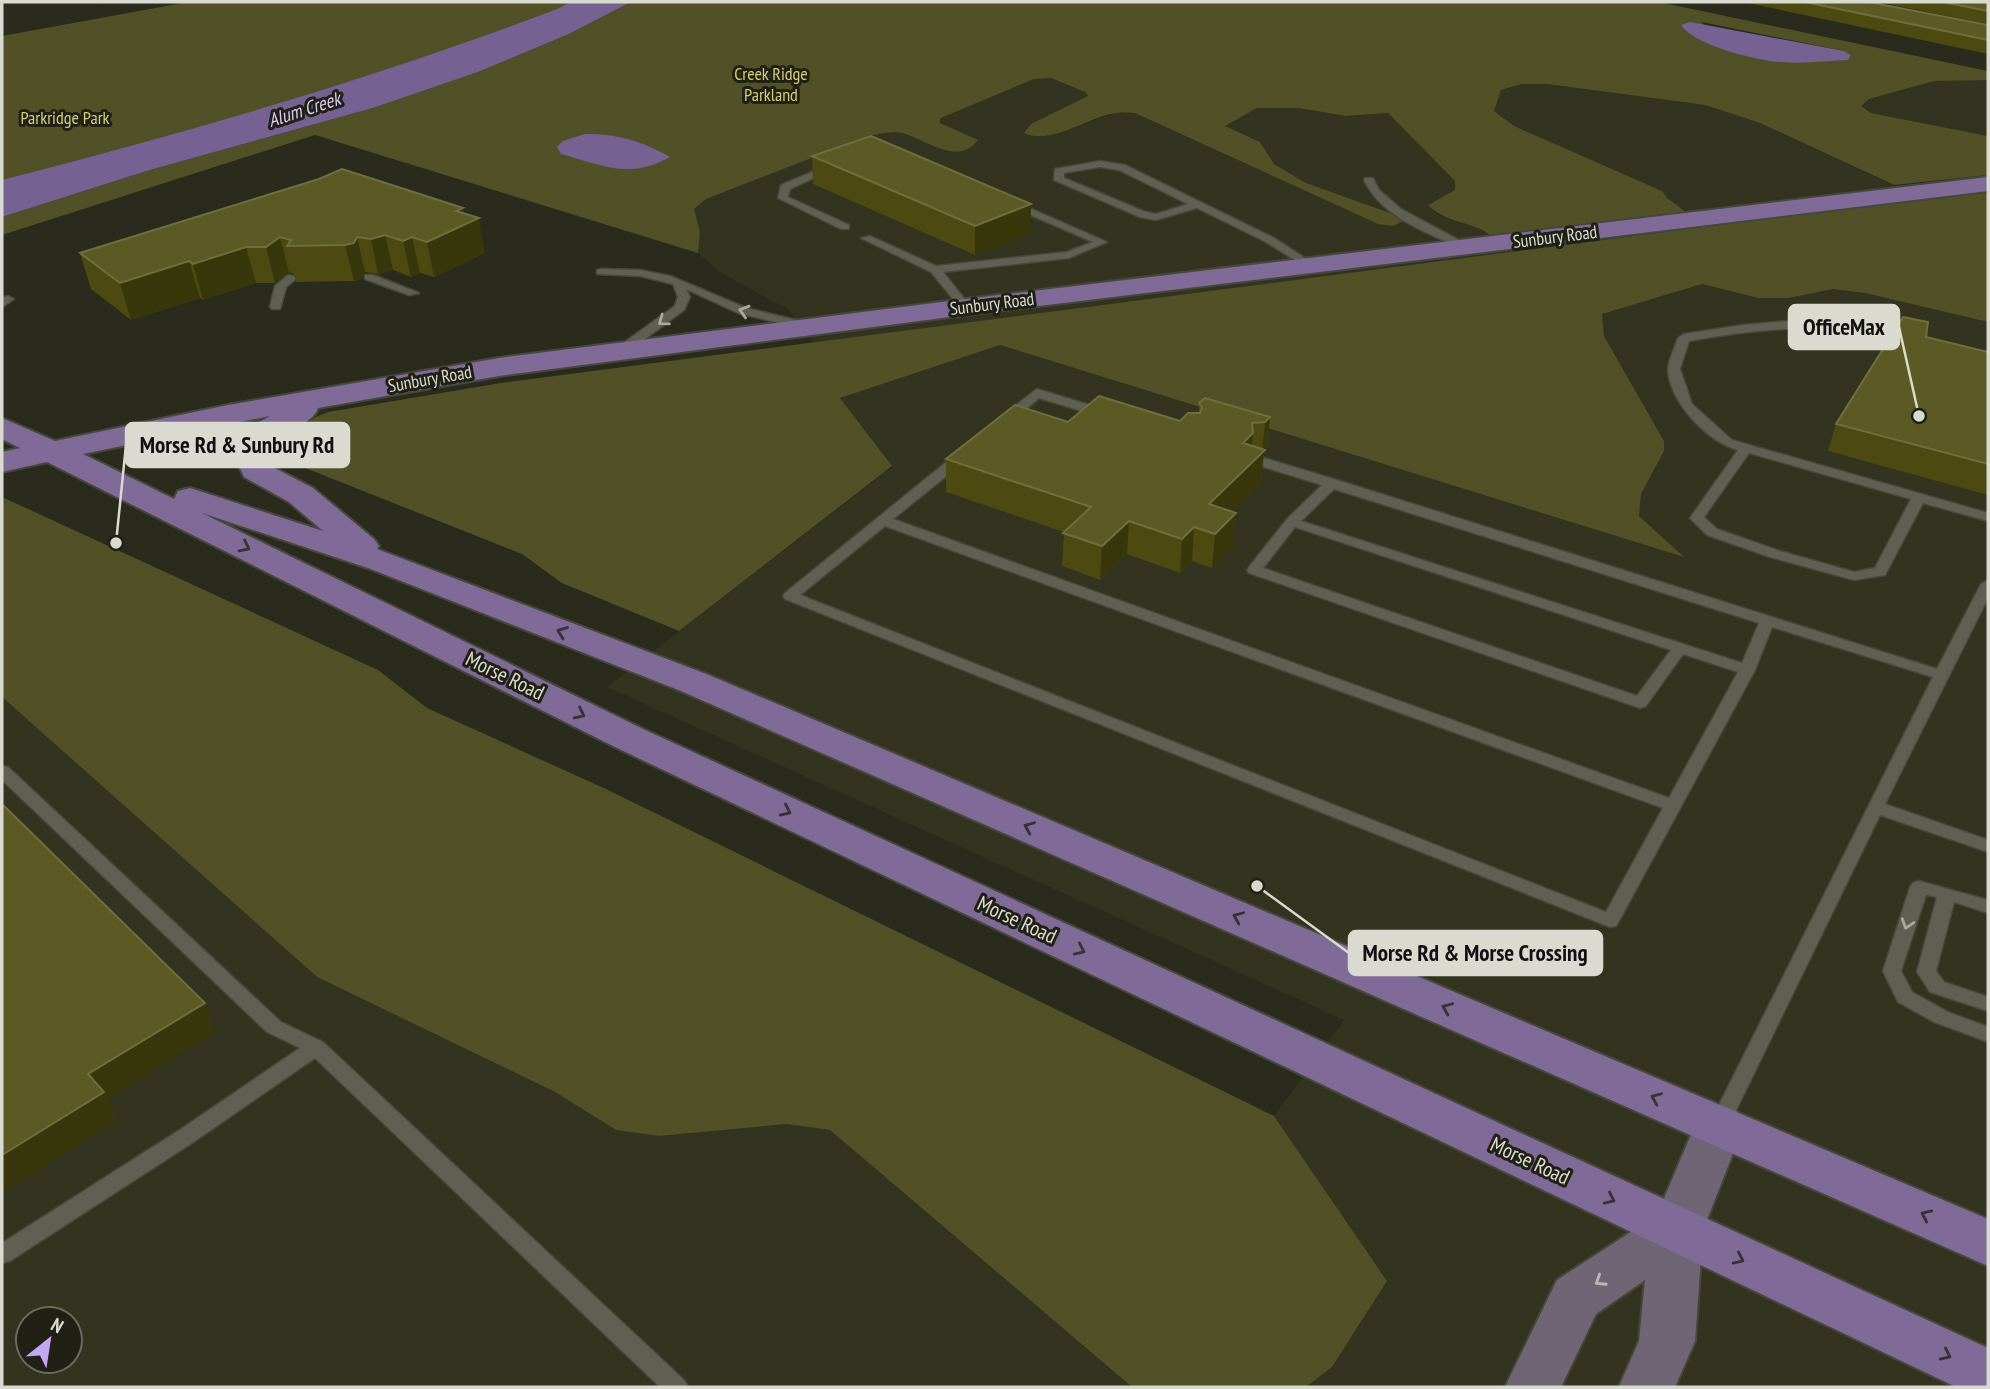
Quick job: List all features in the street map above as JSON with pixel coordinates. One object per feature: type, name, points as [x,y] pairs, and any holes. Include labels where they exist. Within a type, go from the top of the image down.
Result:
[{"type":"main road","name":"Sunbury Road","points":[[2,462],[326,397],[499,367],[965,307],[1988,184]]},
{"type":"main road","points":[[326,397],[260,435],[249,453],[255,470],[301,495],[380,561]]},
{"type":"main road","name":"Morse Road","points":[[2,427],[629,738],[1988,1375]]},
{"type":"main road","name":"Morse Road","points":[[52,451],[380,561],[695,683],[1988,1243]]},
{"type":"main road","points":[[1647,1387],[1667,1340],[1678,1230],[1718,1125]]},
{"type":"main road","points":[[1533,1387],[1576,1297],[1678,1230]]},
{"type":"lane","points":[[844,163],[785,187],[783,198],[845,227]]},
{"type":"lane","points":[[1196,205],[1156,217],[1140,214],[1059,180],[1059,171],[1100,164],[1121,167],[1269,240],[1313,267]]},
{"type":"lane","points":[[1368,180],[1372,191],[1390,208],[1469,248]]},
{"type":"lane","points":[[935,270],[1069,256],[1102,242],[1002,200]]},
{"type":"lane","points":[[866,238],[935,270],[965,307]]},
{"type":"lane","points":[[601,272],[640,273],[677,281],[742,311],[811,327]]},
{"type":"lane","points":[[276,307],[281,286],[292,277]]},
{"type":"lane","points":[[369,277],[413,293]]},
{"type":"lane","points":[[622,350],[680,308],[684,298],[677,281]]},
{"type":"lane","points":[[1923,337],[1883,327],[1812,321],[1752,325],[1684,338],[1674,369],[1686,405],[1727,443],[1988,517]]},
{"type":"lane","points":[[1127,421],[1037,393],[885,521],[790,596],[1610,921],[1747,670],[1768,619]]},
{"type":"lane","points":[[1746,448],[1697,518],[1712,533],[1775,554],[1854,576],[1880,572],[1919,497]]},
{"type":"lane","points":[[1256,460],[1942,675]]},
{"type":"lane","points":[[1332,483],[1292,522],[1254,570],[1640,703],[1680,648]]},
{"type":"lane","points":[[885,521],[1672,805]]},
{"type":"lane","points":[[1292,522],[1747,670]]},
{"type":"lane","points":[[1718,1125],[1988,584]]},
{"type":"lane","points":[[2,771],[274,1027],[316,1047],[676,1387]]},
{"type":"lane","points":[[1875,807],[1988,846]]},
{"type":"lane","points":[[1988,907],[1920,887],[1892,971],[1905,997],[1941,1017],[1988,1035]]},
{"type":"lane","points":[[1947,893],[1926,972],[1937,987],[1988,1004]]},
{"type":"lane","points":[[2,1254],[188,1135],[316,1047]]},
{"type":"shaded area","points":[[1051,78],[1085,92],[1088,96],[1045,136],[1116,113],[1135,113],[1378,224],[1406,219],[1306,183],[1274,164],[1260,142],[1224,126],[1257,108],[1299,108],[1346,116],[1388,113],[1455,181],[1455,190],[1428,205],[1437,214],[1479,226],[1515,252],[814,343],[789,310],[718,271],[698,253],[700,232],[693,209],[706,199],[869,136],[890,132],[903,133],[950,152],[941,118],[1034,79]]},
{"type":"shaded area","points":[[1988,80],[1988,136],[1871,113],[1861,106],[1869,99],[1934,81]]},
{"type":"shaded area","points":[[1522,84],[1547,84],[1705,105],[1760,123],[1920,198],[1709,227],[1666,198],[1514,126],[1494,111],[1501,90]]},
{"type":"shaded area","points":[[1702,284],[1758,298],[1789,298],[1833,289],[1865,293],[1988,322],[1988,1387],[1306,1387],[1332,1367],[1387,1281],[1274,1116],[1344,1020],[607,687],[892,467],[839,398],[1000,345],[1682,556],[1639,516],[1641,494],[1664,451],[1664,441],[1604,336],[1601,314]]},
{"type":"shaded area","points":[[2,697],[317,977],[555,1092],[617,1130],[659,1136],[787,1124],[830,1130],[1132,1387],[2,1387]]},
{"type":"green space","name":"Parkridge Park","points":[[188,2],[603,2],[2,202],[2,36]]},
{"type":"green space","name":"Creek Ridge Parkland","points":[[631,2],[1659,2],[1988,71],[1988,80],[1934,81],[1869,99],[1861,106],[1871,113],[1988,136],[1988,175],[1894,185],[1760,123],[1705,105],[1547,84],[1522,84],[1501,90],[1494,111],[1514,126],[1662,191],[1686,212],[1492,236],[1476,227],[1442,215],[1428,205],[1455,190],[1455,181],[1388,113],[1346,116],[1299,108],[1257,108],[1225,126],[1260,142],[1274,164],[1306,183],[1407,219],[1393,226],[1378,224],[1135,113],[1106,115],[1047,136],[1024,133],[1031,124],[1088,96],[1085,92],[1051,78],[1034,79],[941,118],[940,123],[978,140],[970,148],[951,151],[902,133],[877,134],[706,199],[694,209],[700,232],[698,253],[315,135],[2,235],[2,217],[150,170],[373,108],[478,72],[569,34]],"holes":[[[1702,22],[1844,51],[1851,55],[1847,60],[1782,62],[1716,47]]]},
{"type":"green space","points":[[1988,190],[1988,322],[1865,293],[1833,289],[1789,298],[1758,298],[1702,284],[1602,314],[1604,336],[1664,441],[1664,451],[1641,494],[1639,516],[1684,557],[1000,345],[840,398],[892,466],[679,631],[562,583],[522,554],[290,462],[284,449],[294,435],[281,431],[328,412],[501,383]]},
{"type":"green space","points":[[2,497],[378,670],[427,708],[608,790],[1274,1116],[1387,1281],[1332,1367],[1306,1387],[1132,1387],[830,1130],[787,1124],[659,1136],[616,1130],[555,1092],[317,977],[2,697]]},
{"type":"water","name":"Alum Creek","points":[[571,2],[631,2],[569,34],[478,72],[373,108],[150,170],[2,217],[2,180],[143,143],[351,81],[489,34]]},
{"type":"water","points":[[1690,22],[1844,51],[1851,55],[1848,60],[1806,63],[1758,59],[1699,40],[1681,25]]},
{"type":"water","points":[[585,134],[608,135],[629,140],[670,157],[642,168],[628,169],[603,166],[561,154],[557,147],[563,141]]},
{"type":"building","points":[[1805,2],[1869,2],[1988,25],[1988,40]]},
{"type":"building","points":[[1943,2],[1988,2],[1988,11]]},
{"type":"building","points":[[871,136],[1031,204],[975,226],[812,156]]},
{"type":"building","points":[[342,169],[463,208],[456,211],[479,218],[427,242],[412,237],[403,241],[385,235],[371,239],[357,237],[354,243],[345,245],[287,246],[291,240],[280,237],[266,247],[246,247],[193,264],[189,261],[120,283],[80,253],[319,179]]},
{"type":"building","points":[[1903,317],[1928,322],[1926,337],[1988,352],[1988,464],[1836,424]]},
{"type":"building","points":[[1099,396],[1180,421],[1188,413],[1200,413],[1202,407],[1199,403],[1205,398],[1270,417],[1265,422],[1252,423],[1253,433],[1243,443],[1265,450],[1209,504],[1236,513],[1215,534],[1194,527],[1182,539],[1129,521],[1102,546],[1063,533],[1091,507],[946,459],[1015,405],[1068,422]]},
{"type":"building","points":[[2,804],[205,1003],[88,1074],[104,1092],[2,1155]]},
{"type":"place","name":"OfficeMax","points":[[1919,416]]},
{"type":"place","name":"Morse Rd & Sunbury Rd","points":[[116,543]]},
{"type":"place","name":"Morse Rd & Morse Crossing","points":[[1257,886]]}]
